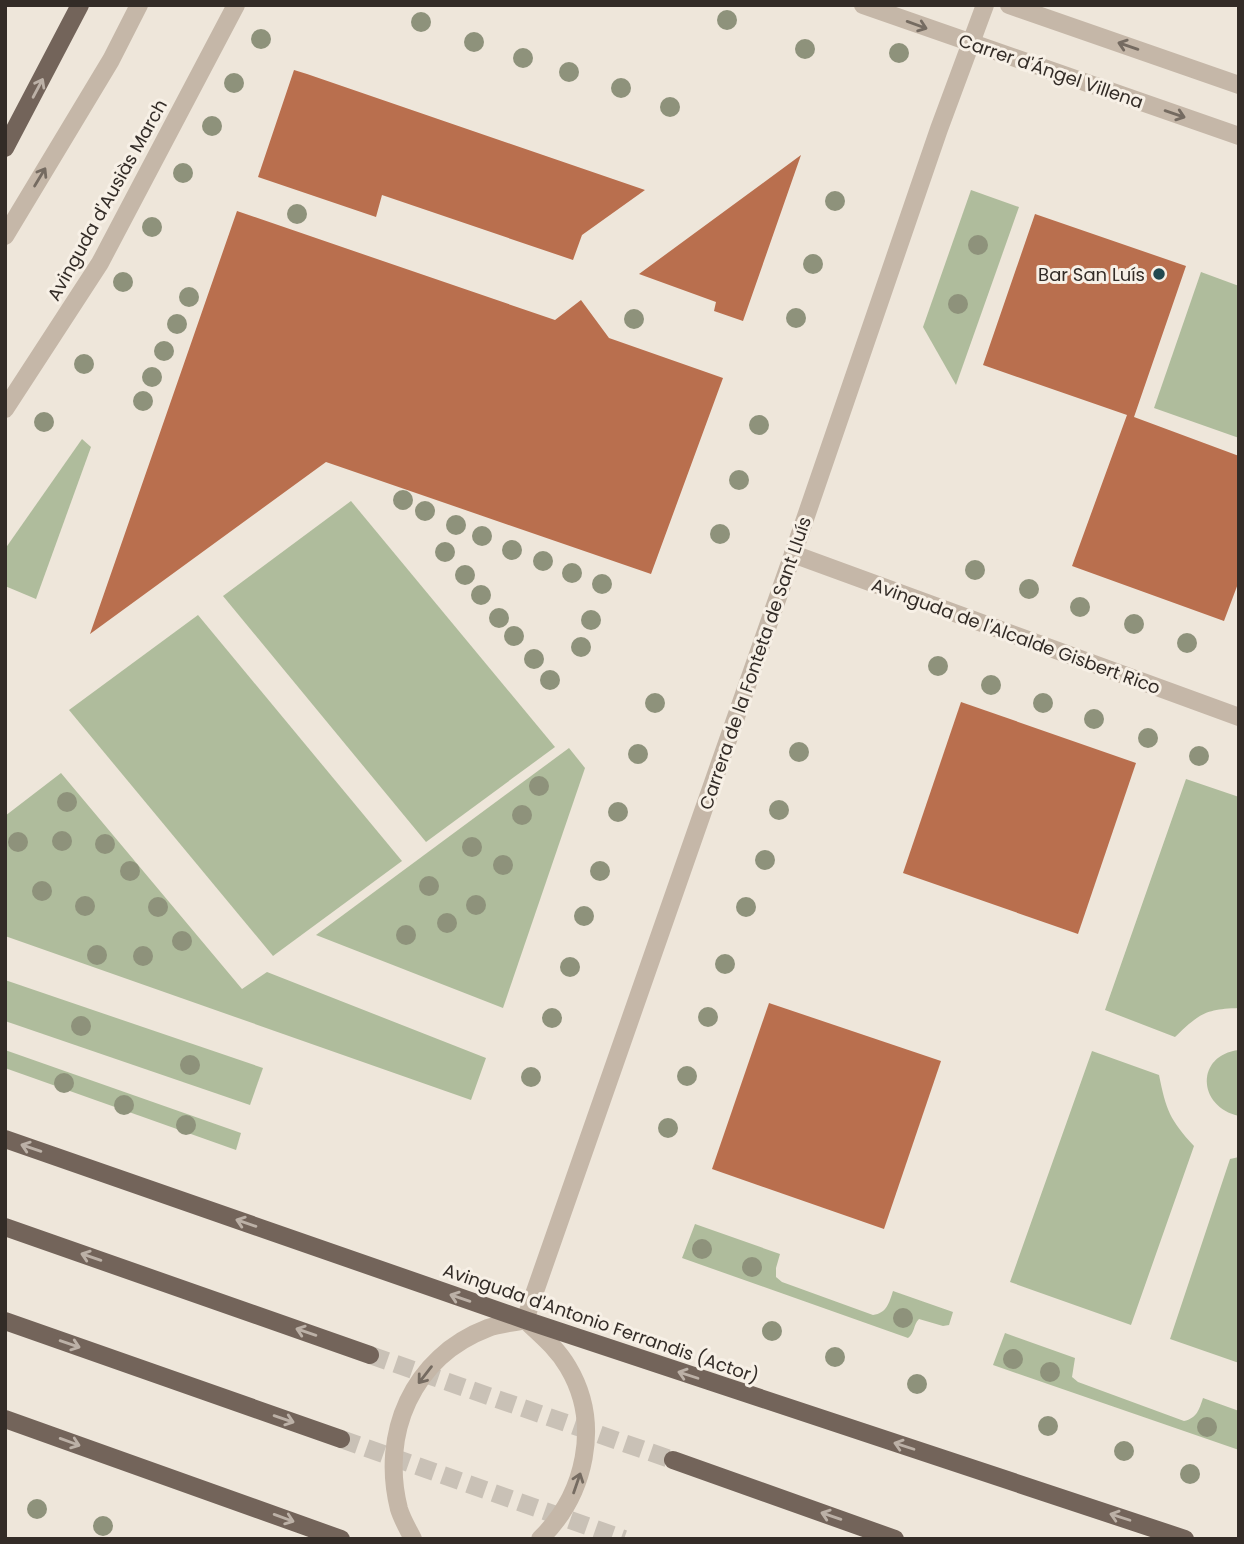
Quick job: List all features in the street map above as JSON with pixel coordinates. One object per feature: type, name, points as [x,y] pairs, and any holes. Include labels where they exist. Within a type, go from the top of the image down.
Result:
[{"type":"main road","points":[[5,148],[80,5]]},
{"type":"main road","name":"Avinguda d'Antonio Ferrandis (Actor)","points":[[5,1139],[525,1320],[1185,1539]]},
{"type":"main road","points":[[5,1227],[370,1355]]},
{"type":"main road","points":[[5,1321],[341,1439]]},
{"type":"main road","points":[[5,1419],[341,1539]]},
{"type":"main road","points":[[673,1460],[895,1539]]},
{"type":"street","points":[[5,236],[111,60],[139,5]]},
{"type":"street","name":"Avinguda d'Ausiàs March","points":[[5,409],[100,263],[236,5]]},
{"type":"street","name":"Carrer d'Ángel Villena","points":[[863,5],[1239,136]]},
{"type":"street","name":"Carrera de la Fonteta de Sant Lluís","points":[[525,1320],[939,129],[985,5]]},
{"type":"street","points":[[1009,5],[1239,85]]},
{"type":"street","name":"Avinguda de l'Alcalde Gisbert Rico","points":[[793,554],[1239,717]]},
{"type":"street","points":[[413,1539],[400,1512],[393,1475],[395,1437],[407,1402],[427,1370],[455,1345],[489,1328],[525,1320],[550,1342],[569,1368],[581,1399],[586,1431],[584,1464],[573,1494],[556,1523],[540,1539]]},
{"type":"green space","points":[[971,190],[1019,207],[956,385],[923,327]]},
{"type":"green space","points":[[1201,272],[1239,286],[1239,438],[1154,408]]},
{"type":"green space","points":[[82,439],[91,447],[36,599],[5,586],[5,549]]},
{"type":"green space","points":[[351,501],[555,747],[426,842],[223,596]]},
{"type":"green space","points":[[198,615],[402,861],[273,956],[69,710]]},
{"type":"green space","points":[[569,748],[585,768],[503,1008],[316,935]]},
{"type":"green space","points":[[61,773],[242,989],[267,972],[486,1058],[471,1100],[5,936],[5,816]]},
{"type":"green space","points":[[1186,779],[1239,797],[1239,1008],[1203,1014],[1175,1037],[1105,1010]]},
{"type":"green space","points":[[5,980],[263,1068],[250,1105],[5,1021]]},
{"type":"green space","points":[[5,1050],[241,1133],[236,1150],[5,1068]]},
{"type":"green space","points":[[1239,1050],[1239,1116],[1225,1111],[1215,1103],[1207,1082],[1215,1061],[1225,1054]]},
{"type":"green space","points":[[1092,1051],[1159,1075],[1170,1114],[1194,1146],[1131,1325],[1010,1282]]},
{"type":"green space","points":[[1239,1157],[1239,1363],[1170,1339],[1230,1159]]},
{"type":"green space","points":[[695,1224],[780,1254],[776,1277],[782,1282],[873,1315],[884,1310],[893,1291],[953,1312],[949,1325],[943,1326],[919,1319],[908,1338],[682,1258]]},
{"type":"green space","points":[[1005,1333],[1075,1358],[1072,1377],[1078,1382],[1184,1421],[1195,1416],[1203,1398],[1239,1411],[1239,1450],[993,1365]]},
{"type":"building","points":[[294,70],[645,190],[582,235],[573,260],[382,195],[376,217],[258,177]]},
{"type":"building","points":[[801,155],[743,321],[714,311],[716,302],[639,274]]},
{"type":"building","points":[[237,211],[555,320],[581,300],[609,338],[723,378],[651,574],[326,462],[90,634]]},
{"type":"building","points":[[1035,214],[1186,266],[1134,417],[1239,456],[1239,581],[1224,621],[1072,566],[1127,415],[983,365]]},
{"type":"building","points":[[961,702],[1136,763],[1078,934],[903,873]]},
{"type":"building","points":[[769,1003],[941,1061],[884,1229],[712,1169]]},
{"type":"tunnel","points":[[370,1355],[673,1460]]},
{"type":"tunnel","points":[[341,1439],[624,1539]]},
{"type":"place","name":"Bar San Luís","points":[[1159,274]]}]
